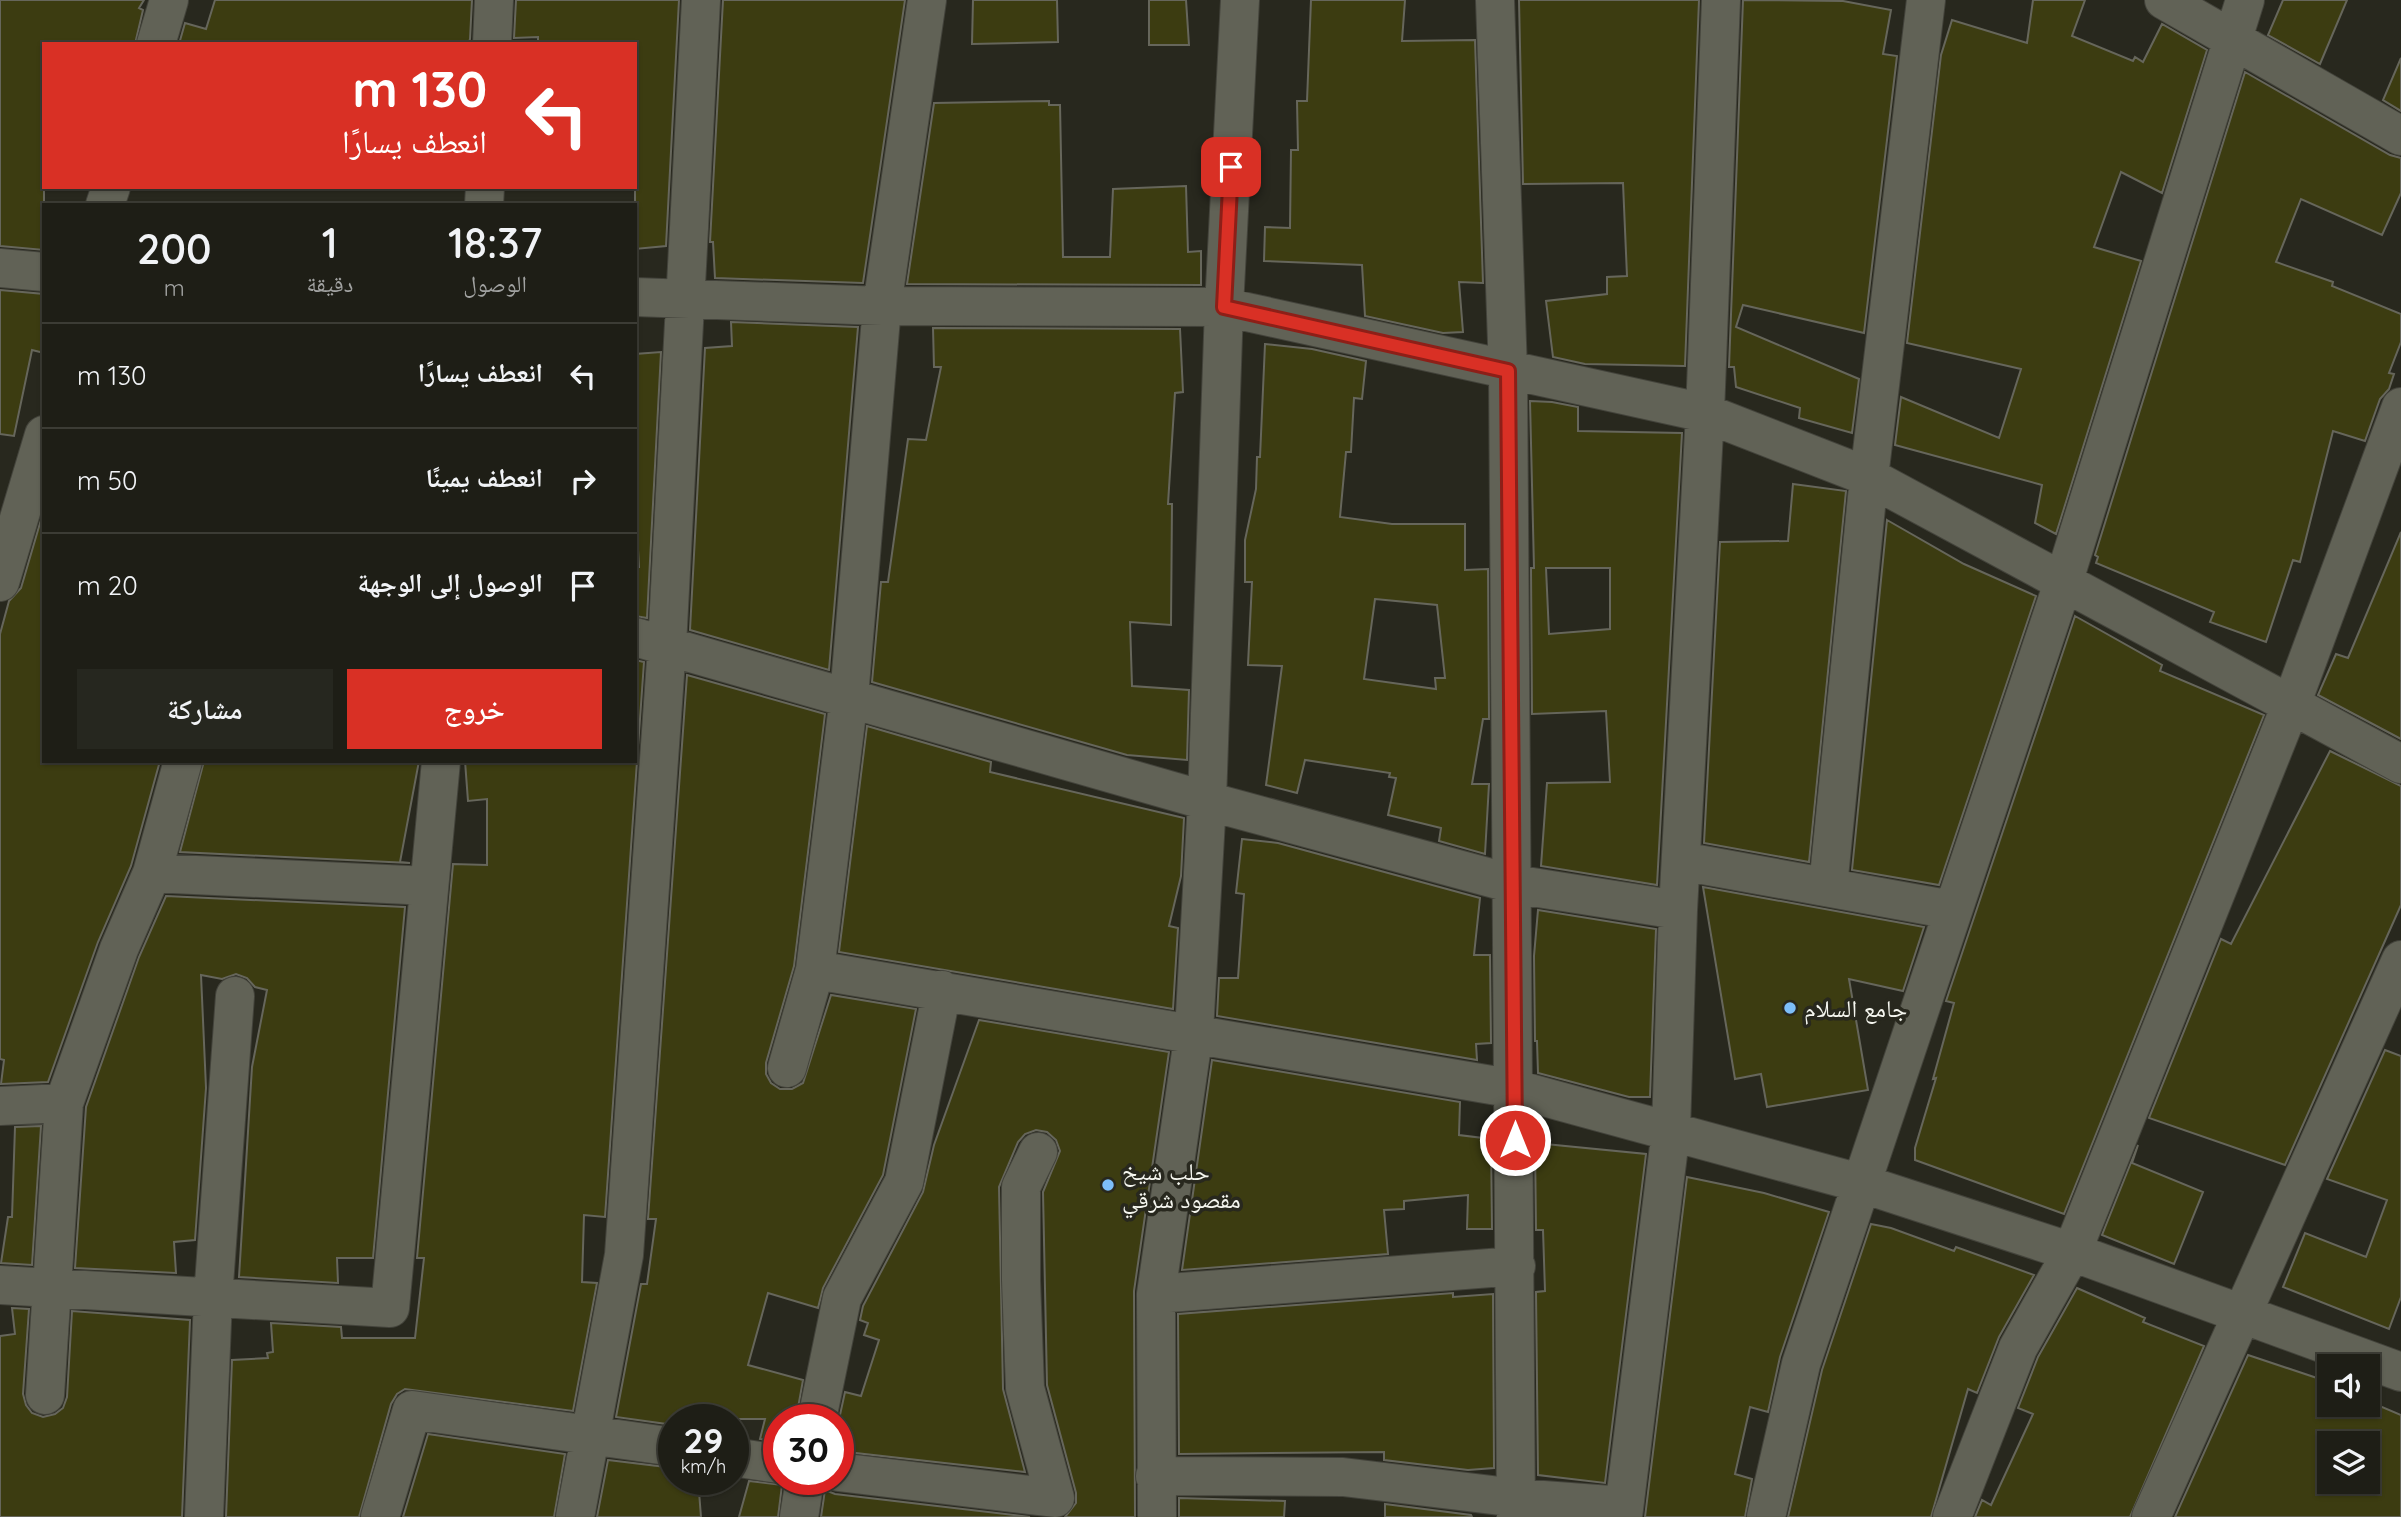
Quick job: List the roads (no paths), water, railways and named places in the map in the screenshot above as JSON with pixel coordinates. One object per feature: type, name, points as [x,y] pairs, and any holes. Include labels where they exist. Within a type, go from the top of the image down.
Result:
[{"type":"street","points":[[157,42],[169,0]]},
{"type":"street","points":[[492,42],[494,0]]},
{"type":"street","points":[[575,1517],[624,1255],[651,642],[686,299],[701,0]]},
{"type":"street","points":[[787,1068],[815,970],[849,697],[882,306],[927,0]]},
{"type":"street","points":[[1157,1517],[1157,1294],[1194,1032],[1207,801],[1224,307],[1240,0]]},
{"type":"street","points":[[1495,0],[1508,371],[1517,1507]]},
{"type":"street","points":[[1155,1476],[1343,1477],[1517,1507],[1623,1511],[1671,1130],[1678,910],[1705,413],[1721,0]]},
{"type":"street","points":[[1828,887],[1869,477],[1926,0]]},
{"type":"street","points":[[2164,0],[2401,136]]},
{"type":"street","points":[[1766,1517],[1801,1364],[2064,580],[2245,0]]},
{"type":"street","points":[[0,268],[42,272]]},
{"type":"street","points":[[637,297],[882,306],[1224,307],[1705,413],[1869,477],[2401,764]]},
{"type":"street","points":[[1952,1517],[2018,1348],[2072,1252],[2291,705],[2401,407]]},
{"type":"street","points":[[0,582],[25,480],[42,440]]},
{"type":"street","points":[[651,642],[1207,801],[1513,884],[1678,910]]},
{"type":"street","points":[[45,1395],[64,1103],[118,949],[152,873],[182,763]]},
{"type":"street","points":[[0,1285],[390,1308],[440,763]]},
{"type":"street","points":[[1681,861],[1952,909]]},
{"type":"street","points":[[152,873],[429,886]]},
{"type":"street","points":[[2151,1517],[2401,960]]},
{"type":"street","points":[[815,970],[1194,1032],[1515,1089],[1860,1183],[2072,1252],[2401,1372]]},
{"type":"street","points":[[820,1404],[842,1298],[904,1182],[942,990]]},
{"type":"street","points":[[204,1517],[214,1298],[235,996]]},
{"type":"street","points":[[0,1106],[64,1103]]},
{"type":"street","points":[[854,1474],[1055,1498],[1026,1388],[1025,1375],[1021,1187],[1038,1152]]},
{"type":"street","points":[[1157,1294],[1516,1266]]},
{"type":"street","points":[[380,1517],[412,1410],[658,1444]]},
{"type":"street","points":[[799,1517],[802,1495]]},
{"type":"place","name":"جامع السلام","points":[[1790,1008]]},
{"type":"place","name":"حلب شيخ مقصود شرقي","points":[[1108,1185]]}]
